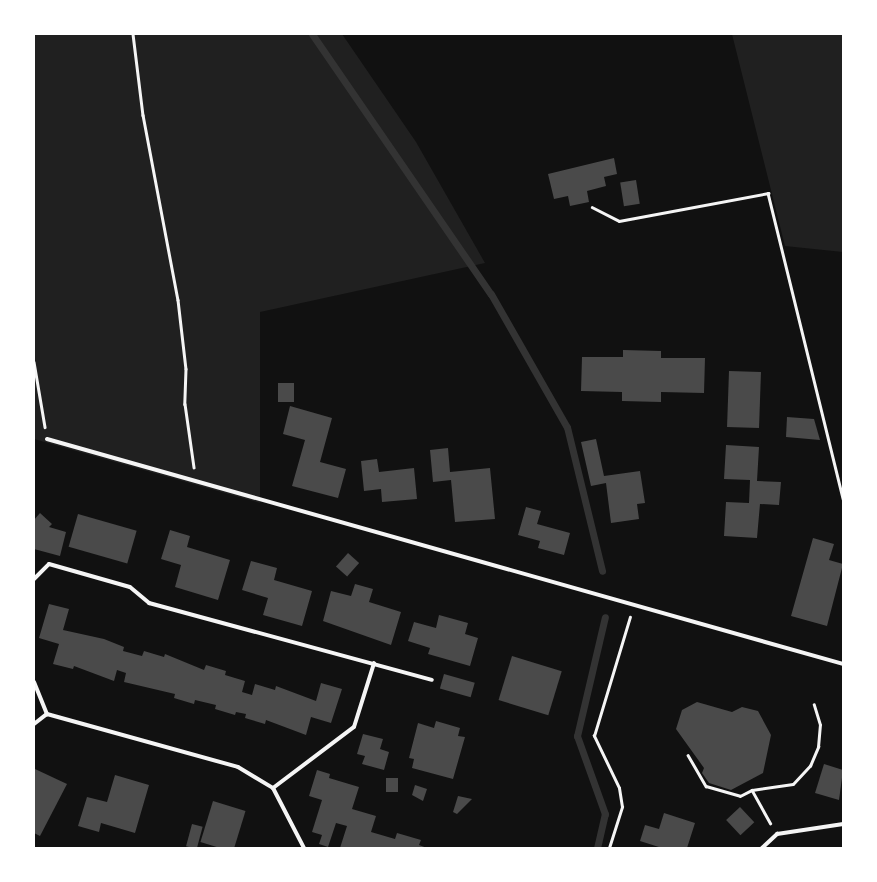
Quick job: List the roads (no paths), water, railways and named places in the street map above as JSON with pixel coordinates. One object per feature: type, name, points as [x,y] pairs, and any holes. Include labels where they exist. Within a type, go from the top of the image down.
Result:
[{"type":"street","points":[[47,439],[843,664]]},
{"type":"street","points":[[34,579],[49,564],[130,587],[148,603],[292,644],[301,641],[432,680]]},
{"type":"street","points":[[273,788],[354,727],[374,663]]},
{"type":"street","points":[[34,682],[47,714]]},
{"type":"street","points":[[47,714],[238,768],[273,788],[304,848]]},
{"type":"street","points":[[34,724],[47,714]]},
{"type":"street","points":[[762,848],[777,834],[843,824]]},
{"type":"waterway","points":[[312,34],[491,294],[567,427],[602,571]]},
{"type":"waterway","points":[[597,848],[605,814],[577,736],[605,617]]}]
